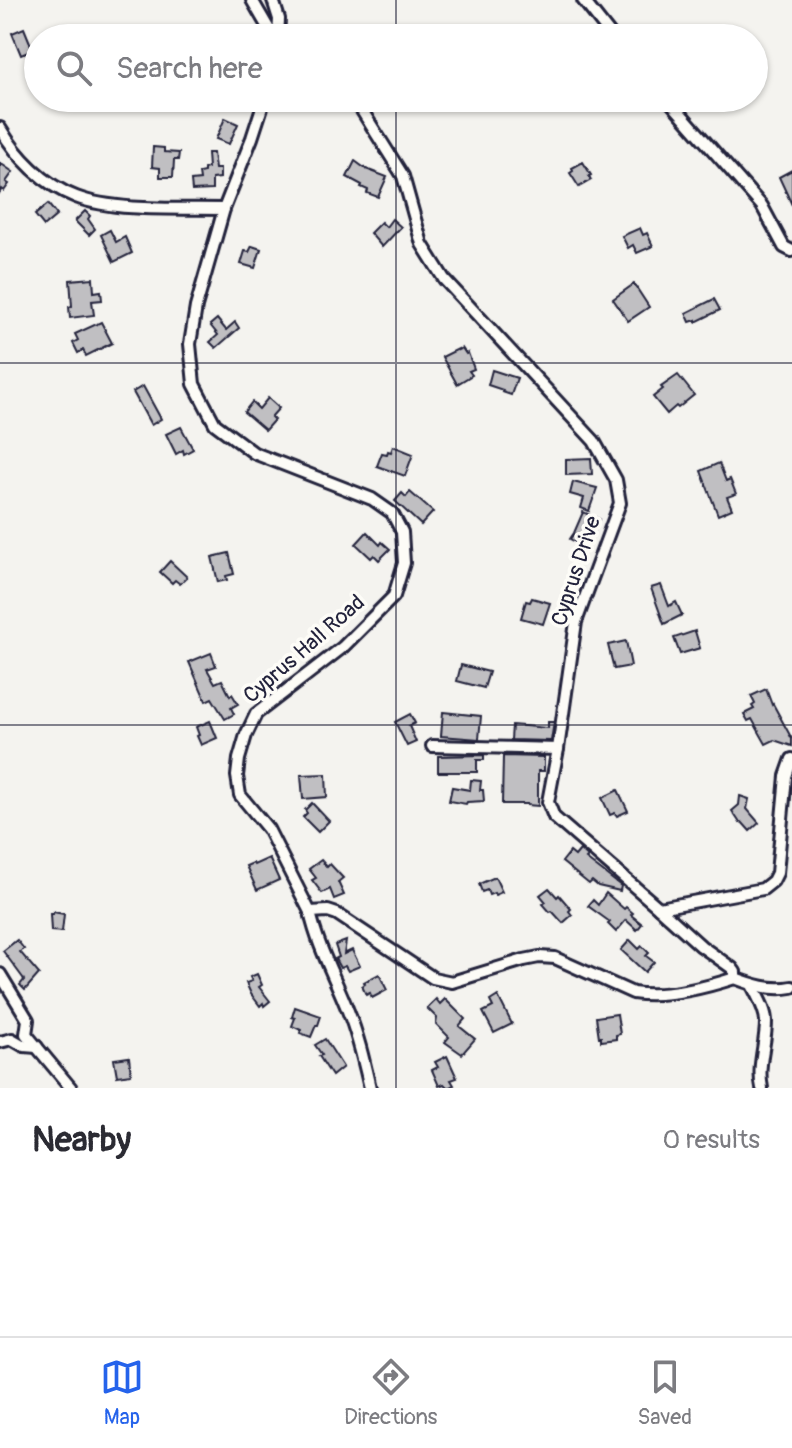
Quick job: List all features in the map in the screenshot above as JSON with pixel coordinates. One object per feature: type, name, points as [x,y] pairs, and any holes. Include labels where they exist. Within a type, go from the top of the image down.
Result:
[{"type":"street","points":[[252,0],[267,24]]},
{"type":"street","points":[[273,0],[278,24]]},
{"type":"street","points":[[583,0],[602,24]]},
{"type":"street","name":"Cyprus Hall Road","points":[[260,112],[224,209],[196,307],[190,344],[194,384],[215,424],[254,453],[372,499],[392,513],[402,532],[404,563],[394,596],[343,647],[256,714],[246,735],[237,776],[240,795],[268,829],[310,912],[316,937],[349,1012],[370,1088]]},
{"type":"street","name":"Cyprus Drive","points":[[363,112],[403,176],[422,244],[444,279],[594,441],[616,480],[620,503],[576,622],[548,802],[554,817],[701,946],[732,968],[735,978]]},
{"type":"street","points":[[679,112],[762,206],[784,247],[792,251]]},
{"type":"street","points":[[0,128],[29,166],[58,189],[79,198],[117,206],[224,209]]},
{"type":"street","points":[[432,746],[558,749]]},
{"type":"street","points":[[659,908],[763,889],[773,881],[777,873],[786,776],[792,759]]},
{"type":"street","points":[[310,912],[337,914],[409,963],[443,981],[452,982],[539,957],[555,958],[633,993],[678,991],[735,978],[752,985],[781,989],[792,987]]},
{"type":"street","points":[[0,974],[28,1020],[26,1034],[71,1088]]},
{"type":"street","points":[[752,985],[766,1022],[760,1075],[762,1088]]},
{"type":"street","points":[[0,1042],[12,1039],[24,1046],[37,1047]]},
{"type":"building","points":[[24,28],[24,54],[21,55],[12,33]]},
{"type":"building","points":[[225,118],[238,124],[229,144],[216,139]]},
{"type":"building","points":[[153,147],[179,153],[178,160],[174,160],[173,177],[160,177],[160,168],[152,167]]},
{"type":"building","points":[[207,153],[213,153],[215,169],[220,169],[220,178],[212,179],[212,190],[192,191],[191,181],[200,180],[199,173],[208,168]]},
{"type":"building","points":[[355,161],[387,177],[378,197],[367,193],[368,190],[362,185],[347,177]]},
{"type":"building","points":[[583,162],[591,180],[579,187],[570,173],[572,168]]},
{"type":"building","points":[[0,163],[13,172],[6,182],[9,184],[0,192]]},
{"type":"building","points":[[792,170],[792,205],[779,177]]},
{"type":"building","points":[[48,204],[57,215],[44,226],[35,215]]},
{"type":"building","points":[[85,211],[95,229],[89,235],[75,221]]},
{"type":"building","points":[[392,219],[401,227],[382,247],[370,233],[381,222],[386,227]]},
{"type":"building","points":[[640,228],[643,235],[647,233],[653,246],[637,253],[633,245],[628,248],[622,236]]},
{"type":"building","points":[[110,230],[116,242],[125,237],[132,253],[114,262],[101,235]]},
{"type":"building","points":[[252,246],[261,249],[255,268],[241,264],[245,251],[249,252]]},
{"type":"building","points":[[93,278],[94,292],[101,291],[102,300],[92,301],[94,315],[70,318],[70,280]]},
{"type":"building","points":[[634,284],[649,307],[628,321],[613,299]]},
{"type":"building","points":[[714,299],[720,310],[690,322],[686,313]]},
{"type":"building","points":[[217,319],[226,330],[235,322],[239,328],[216,348],[210,342],[218,335],[210,325]]},
{"type":"building","points":[[101,322],[112,343],[86,356],[83,350],[78,353],[73,343],[78,340],[75,334]]},
{"type":"building","points":[[462,348],[468,353],[474,369],[469,371],[472,375],[457,384],[442,357]]},
{"type":"building","points":[[492,370],[517,378],[511,395],[488,385]]},
{"type":"building","points":[[678,375],[694,395],[667,414],[653,397]]},
{"type":"building","points":[[143,386],[161,419],[151,425],[133,392]]},
{"type":"building","points":[[268,398],[279,408],[265,430],[244,412],[252,402],[259,409]]},
{"type":"building","points":[[181,427],[193,449],[176,454],[166,434]]},
{"type":"building","points":[[393,446],[413,454],[405,476],[377,466],[382,453],[391,452]]},
{"type":"building","points":[[591,458],[592,474],[566,475],[566,459]]},
{"type":"building","points":[[719,463],[726,481],[730,479],[736,494],[727,497],[732,509],[718,515],[701,471]]},
{"type":"building","points":[[573,482],[597,488],[589,511],[581,508],[584,498],[570,494]]},
{"type":"building","points":[[410,492],[433,512],[421,525],[395,501],[402,493],[406,497]]},
{"type":"building","points":[[583,512],[599,519],[592,536],[586,533],[579,544],[570,539]]},
{"type":"building","points":[[367,532],[380,545],[382,542],[390,549],[379,560],[374,555],[371,558],[356,544]]},
{"type":"building","points":[[229,553],[234,574],[218,582],[212,557]]},
{"type":"building","points":[[170,561],[187,577],[180,584],[175,580],[172,583],[160,572]]},
{"type":"building","points":[[661,585],[669,606],[676,602],[682,615],[664,624],[651,588]]},
{"type":"building","points":[[532,598],[550,603],[543,624],[521,618],[526,601],[530,602]]},
{"type":"building","points":[[695,631],[700,648],[680,654],[674,638]]},
{"type":"building","points":[[626,641],[631,666],[614,669],[608,645]]},
{"type":"building","points":[[211,653],[216,666],[207,669],[215,683],[222,680],[238,704],[231,708],[234,714],[225,719],[212,698],[206,701],[189,662]]},
{"type":"building","points":[[461,665],[489,672],[484,688],[457,681]]},
{"type":"building","points":[[766,689],[792,739],[792,746],[774,740],[766,744],[752,719],[748,721],[744,714],[754,709],[751,696]]},
{"type":"building","points":[[443,712],[481,716],[479,739],[441,736]]},
{"type":"building","points":[[410,714],[415,723],[409,726],[416,742],[407,746],[395,722]]},
{"type":"building","points":[[210,721],[217,738],[201,745],[196,727]]},
{"type":"building","points":[[548,722],[554,722],[551,741],[511,740],[512,725],[548,728]]},
{"type":"building","points":[[484,755],[484,760],[477,760],[477,772],[438,772],[438,756]]},
{"type":"building","points":[[503,756],[544,757],[544,771],[538,771],[538,806],[502,804]]},
{"type":"building","points":[[326,774],[327,797],[303,799],[301,775]]},
{"type":"building","points":[[471,780],[481,781],[484,801],[466,804],[449,801],[452,787],[470,790]]},
{"type":"building","points":[[618,790],[628,811],[617,816],[615,813],[610,815],[602,798]]},
{"type":"building","points":[[740,796],[749,799],[747,809],[759,823],[750,831],[732,811],[739,805]]},
{"type":"building","points":[[312,803],[329,821],[318,832],[303,817]]},
{"type":"building","points":[[580,850],[588,857],[586,859],[621,886],[620,891],[598,886],[592,881],[589,884],[562,862],[570,852],[575,856]]},
{"type":"building","points":[[269,858],[279,880],[257,890],[246,866]]},
{"type":"building","points":[[321,860],[327,867],[330,864],[343,878],[338,882],[344,895],[334,899],[330,889],[322,893],[312,880],[316,878],[309,869]]},
{"type":"building","points":[[495,877],[502,892],[489,895],[487,890],[482,892],[479,884]]},
{"type":"building","points":[[549,888],[571,909],[572,915],[563,923],[543,904],[546,902],[540,895]]},
{"type":"building","points":[[606,893],[633,913],[631,915],[642,924],[637,930],[626,920],[616,932],[608,924],[610,922],[588,906],[593,900],[598,905]]},
{"type":"building","points":[[50,914],[64,914],[62,932],[51,931]]},
{"type":"building","points":[[17,940],[24,949],[20,952],[39,974],[25,990],[20,985],[23,978],[3,951]]},
{"type":"building","points":[[630,940],[639,949],[642,946],[649,953],[646,956],[654,962],[645,972],[621,950]]},
{"type":"building","points":[[346,941],[344,954],[352,950],[360,966],[348,971],[345,966],[340,968],[335,959],[339,957],[335,945]]},
{"type":"building","points":[[257,974],[262,985],[259,987],[270,1001],[264,1006],[263,1003],[260,1006],[246,983]]},
{"type":"building","points":[[379,974],[387,990],[372,998],[370,993],[366,995],[362,986]]},
{"type":"building","points":[[498,996],[512,1024],[494,1033],[483,1012],[493,1007],[490,1001]]},
{"type":"building","points":[[436,999],[440,1004],[445,999],[465,1019],[459,1026],[475,1039],[462,1054],[445,1042],[449,1037],[436,1024],[437,1018],[427,1008]]},
{"type":"building","points":[[295,1007],[321,1016],[311,1037],[292,1026]]},
{"type":"building","points":[[617,1014],[620,1034],[616,1035],[616,1039],[601,1041],[596,1017]]},
{"type":"building","points":[[325,1039],[343,1067],[332,1076],[315,1045]]},
{"type":"building","points":[[447,1056],[457,1078],[451,1080],[454,1085],[448,1088],[444,1084],[439,1086],[432,1070],[438,1067],[435,1062]]},
{"type":"building","points":[[129,1057],[131,1074],[117,1076],[114,1059]]}]
